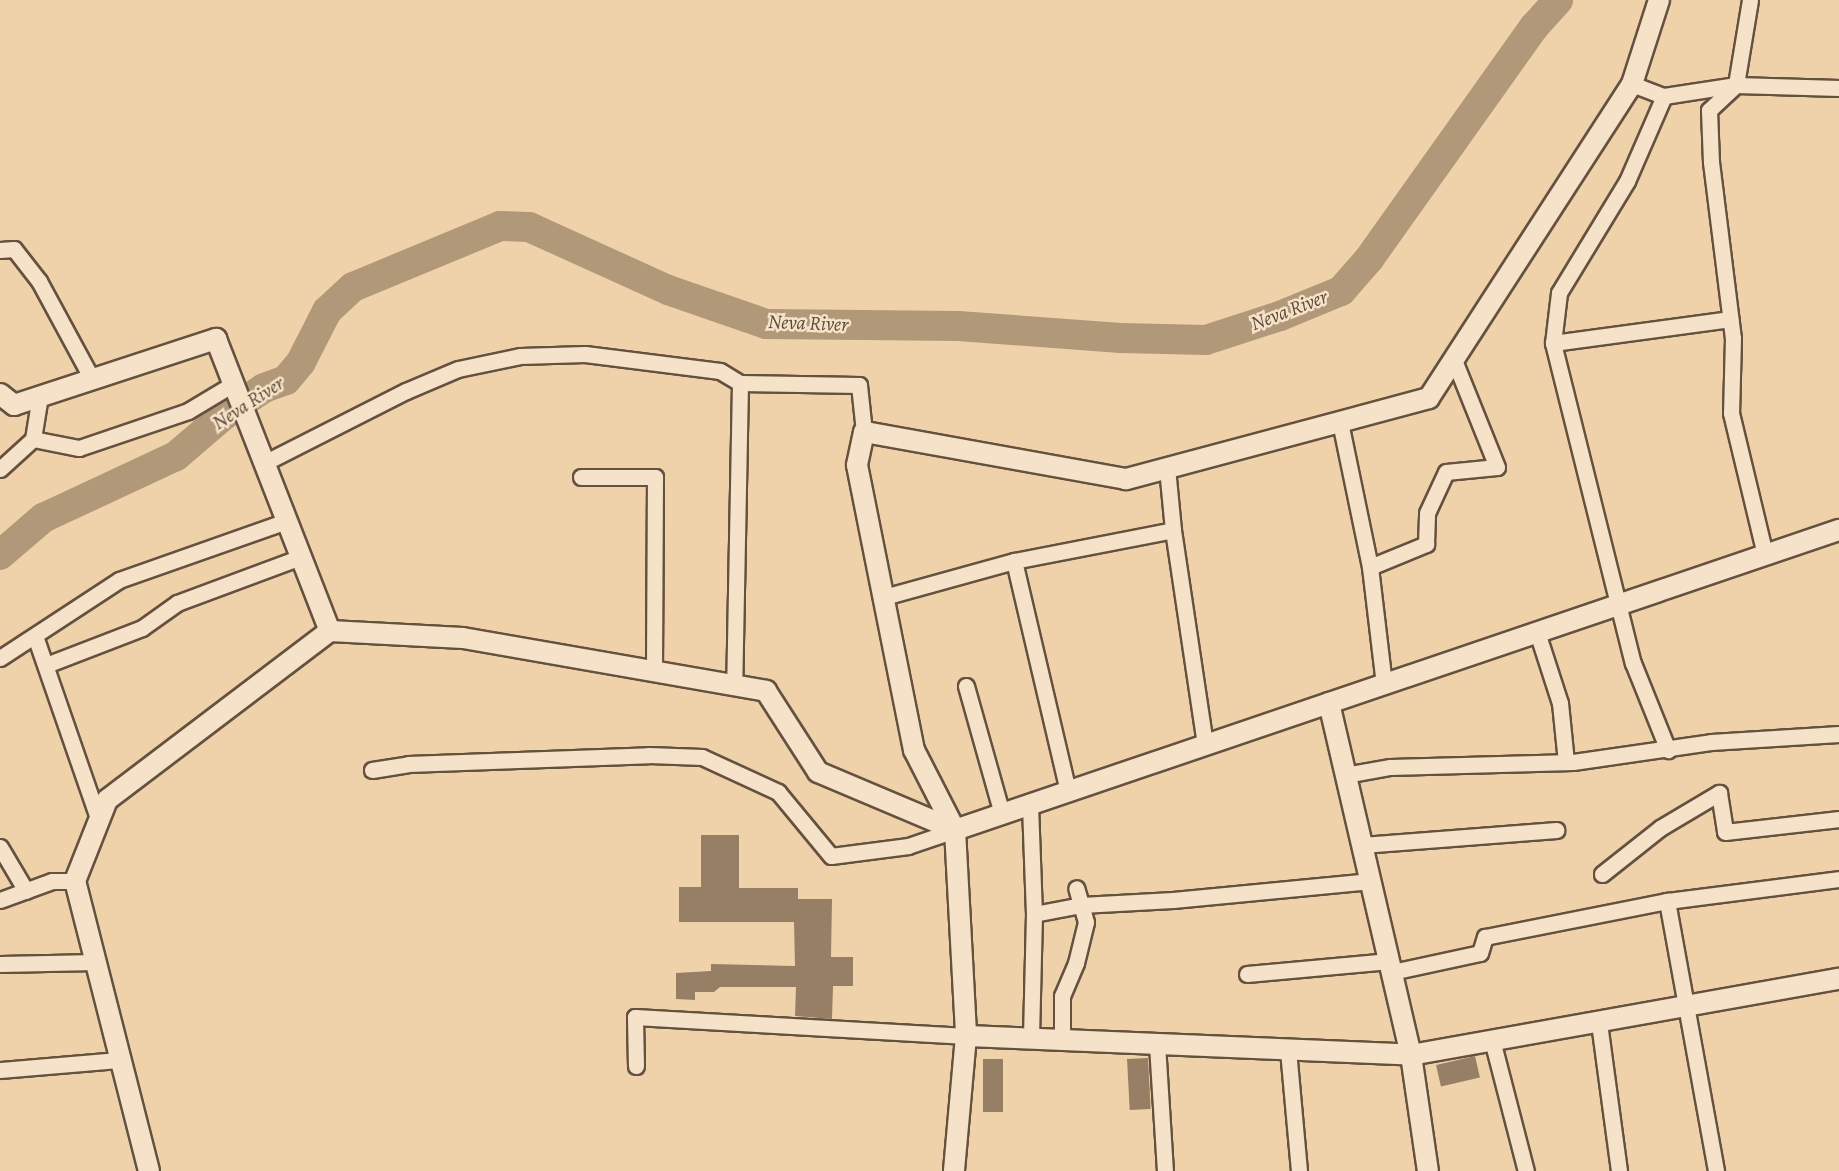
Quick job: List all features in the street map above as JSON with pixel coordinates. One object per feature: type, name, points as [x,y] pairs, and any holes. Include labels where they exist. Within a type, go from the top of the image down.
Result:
[{"type":"street","points":[[864,432],[1126,478],[1429,398],[1632,84],[1659,0]]},
{"type":"street","points":[[1750,0],[1736,85],[1709,110],[1711,162],[1730,319],[1731,412],[1765,555]]},
{"type":"street","points":[[1632,84],[1664,96],[1736,85],[1839,88]]},
{"type":"street","points":[[1664,96],[1627,181],[1559,293],[1553,343],[1621,604],[1633,663],[1668,750]]},
{"type":"street","points":[[0,250],[14,249],[39,281],[93,379]]},
{"type":"street","points":[[1553,343],[1730,319]]},
{"type":"street","points":[[0,394],[14,405],[216,339],[330,631]]},
{"type":"street","points":[[264,464],[406,391],[458,369],[520,356],[585,354],[657,362],[720,371],[740,383],[858,385],[864,432],[857,465],[914,750],[955,830],[966,1036],[954,1171]]},
{"type":"street","points":[[1370,567],[1426,544],[1427,513],[1446,472],[1497,467],[1454,360]]},
{"type":"street","points":[[734,686],[740,383]]},
{"type":"street","points":[[33,439],[79,448],[188,411],[233,384]]},
{"type":"street","points":[[0,469],[33,439],[40,396]]},
{"type":"street","points":[[1340,422],[1370,567],[1384,685]]},
{"type":"street","points":[[1167,468],[1173,530],[1205,746]]},
{"type":"street","points":[[581,477],[655,477],[654,671]]},
{"type":"street","points":[[0,658],[119,580],[287,520]]},
{"type":"street","points":[[884,597],[1014,561],[1173,530]]},
{"type":"street","points":[[372,770],[408,764],[637,755],[702,757],[778,792],[831,856],[908,846],[1839,530]]},
{"type":"street","points":[[46,665],[142,628],[177,603],[301,557]]},
{"type":"street","points":[[1014,561],[1068,792]]},
{"type":"street","points":[[149,1171],[75,881],[107,800],[330,631],[463,638],[766,691],[819,772],[955,830]]},
{"type":"street","points":[[1537,632],[1560,703],[1566,762]]},
{"type":"street","points":[[35,636],[99,821]]},
{"type":"street","points":[[966,686],[1002,814]]},
{"type":"street","points":[[1329,703],[1411,1055],[1428,1171]]},
{"type":"street","points":[[1345,775],[1390,767],[1566,762],[1668,750],[1711,742],[1839,734]]},
{"type":"street","points":[[1602,874],[1660,828],[1719,794],[1725,832],[1839,819]]},
{"type":"street","points":[[1030,805],[1034,914],[1031,1038]]},
{"type":"street","points":[[1362,845],[1556,830]]},
{"type":"street","points":[[0,847],[26,891]]},
{"type":"street","points":[[1247,974],[1391,967],[1480,953],[1485,937],[1667,900],[1839,879]]},
{"type":"street","points":[[0,900],[52,881],[75,881]]},
{"type":"street","points":[[1034,914],[1081,905],[1173,900],[1371,881]]},
{"type":"street","points":[[1062,1040],[1062,996],[1076,963],[1086,922],[1076,888]]},
{"type":"street","points":[[1667,900],[1688,1006],[1716,1171]]},
{"type":"street","points":[[0,964],[96,962]]},
{"type":"street","points":[[636,1066],[635,1017],[966,1036],[1411,1055],[1839,979]]},
{"type":"street","points":[[1599,1023],[1619,1171]]},
{"type":"street","points":[[1492,1041],[1526,1171]]},
{"type":"street","points":[[1157,1044],[1165,1171]]},
{"type":"street","points":[[1288,1050],[1299,1171]]},
{"type":"street","points":[[0,1070],[120,1060]]},
{"type":"building","points":[[701,835],[739,835],[739,888],[798,888],[798,899],[832,899],[831,957],[853,957],[853,986],[833,986],[832,1019],[795,1016],[796,987],[720,987],[714,992],[695,992],[695,1000],[676,999],[676,973],[711,971],[711,964],[795,966],[794,922],[679,922],[679,887],[701,887]]},
{"type":"building","points":[[1475,1056],[1480,1077],[1441,1086],[1436,1065]]},
{"type":"building","points":[[1148,1058],[1151,1109],[1130,1110],[1127,1059]]},
{"type":"building","points":[[983,1059],[1003,1059],[1003,1112],[983,1112]]},
{"type":"waterway","name":"Neva River","points":[[0,555],[43,518],[176,456],[224,415],[264,388],[286,380],[301,362],[327,311],[353,287],[500,226],[529,227],[668,290],[766,324],[958,326],[1121,338],[1206,340],[1280,316],[1341,291],[1369,259],[1534,27],[1558,0]]}]
